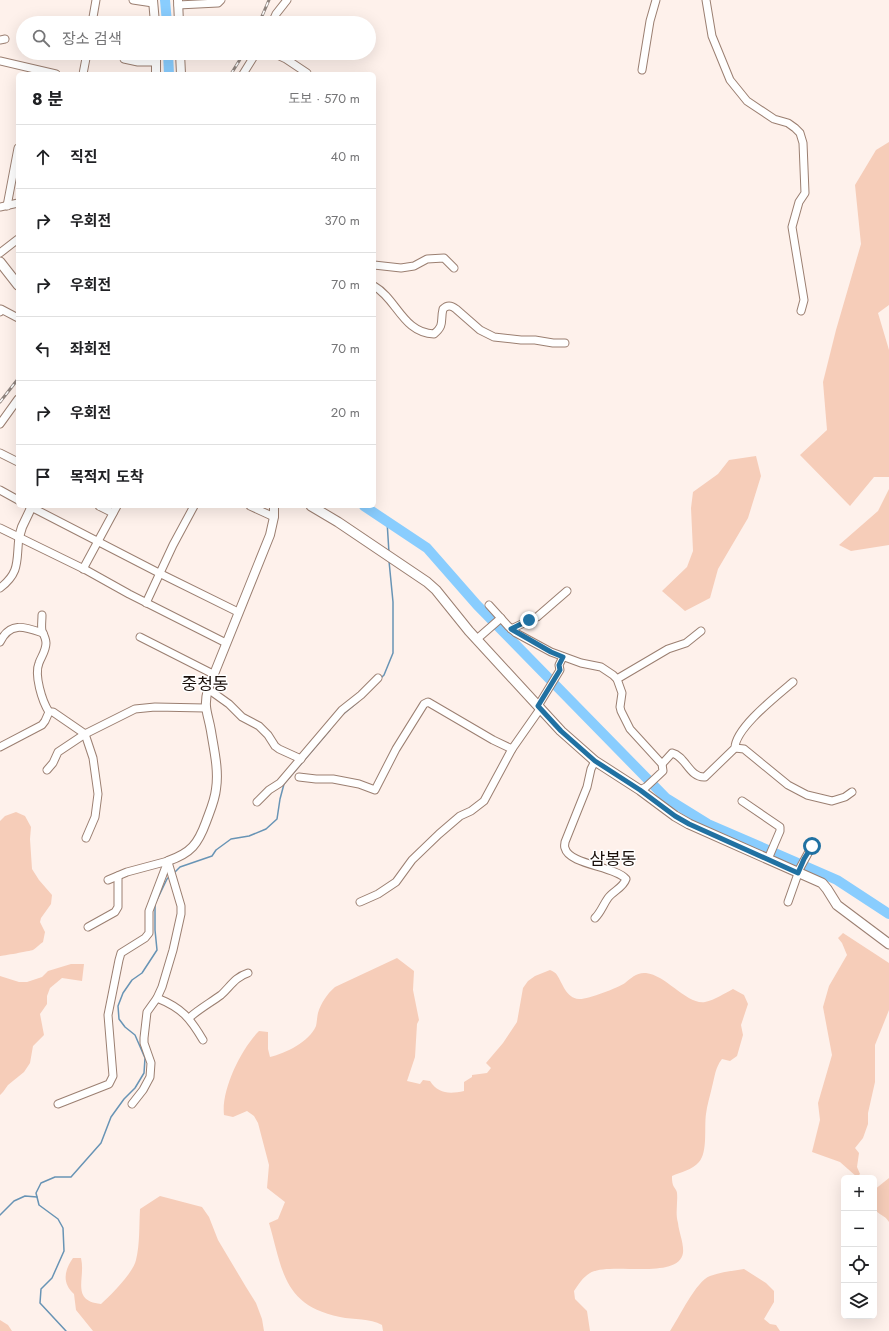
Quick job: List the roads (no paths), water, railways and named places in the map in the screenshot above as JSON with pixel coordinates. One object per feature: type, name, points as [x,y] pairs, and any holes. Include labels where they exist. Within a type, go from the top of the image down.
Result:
[{"type":"main road","points":[[0,262],[16,282]]},
{"type":"main road","points":[[314,508],[424,579],[436,590],[477,639],[561,731],[595,761],[643,788],[675,816],[689,824],[799,870],[822,884],[837,905],[889,944]]},
{"type":"street","points":[[93,16],[96,0]]},
{"type":"street","points":[[134,0],[153,1],[154,16]]},
{"type":"street","points":[[179,16],[178,2],[218,3],[222,0]]},
{"type":"street","points":[[275,16],[287,0]]},
{"type":"street","points":[[642,70],[650,21],[656,0]]},
{"type":"street","points":[[706,0],[712,36],[730,80],[747,102],[774,120],[788,123],[800,133],[803,143],[805,192],[799,202],[792,227],[804,300],[801,311]]},
{"type":"street","points":[[83,72],[86,60]]},
{"type":"street","points":[[124,60],[156,62],[156,72]]},
{"type":"street","points":[[180,60],[181,72]]},
{"type":"street","points":[[244,72],[252,60]]},
{"type":"street","points":[[288,60],[306,72]]},
{"type":"street","points":[[0,61],[47,72]]},
{"type":"street","points":[[16,156],[3,206],[16,203]]},
{"type":"street","points":[[0,253],[16,241]]},
{"type":"street","points":[[376,265],[401,268],[414,266],[428,259],[444,258],[454,268]]},
{"type":"street","points":[[376,288],[390,300],[405,320],[428,334],[434,334],[440,328],[443,310],[449,306],[452,306],[480,330],[494,337],[553,343],[565,342]]},
{"type":"street","points":[[0,310],[16,317]]},
{"type":"street","points":[[0,424],[16,402]]},
{"type":"street","points":[[0,453],[16,461]]},
{"type":"street","points":[[0,490],[16,499]]},
{"type":"street","points":[[0,588],[12,577],[16,569],[22,527],[30,508]]},
{"type":"street","points":[[35,508],[159,574],[238,612]]},
{"type":"street","points":[[103,508],[113,513]]},
{"type":"street","points":[[84,569],[116,508]]},
{"type":"street","points":[[146,603],[173,545],[193,508]]},
{"type":"street","points":[[254,508],[274,517]]},
{"type":"street","points":[[108,880],[127,872],[178,858],[197,843],[202,832],[213,803],[216,789],[216,764],[210,724],[205,708],[205,700],[213,674],[270,535],[274,517],[274,508]]},
{"type":"street","points":[[0,528],[84,569],[146,603],[226,643]]},
{"type":"street","points":[[511,629],[537,617],[568,591]]},
{"type":"street","points":[[489,605],[500,619],[511,629],[551,652],[563,657],[601,667],[608,671],[616,679],[622,693],[620,707],[627,724],[633,733],[662,764]]},
{"type":"street","points":[[42,616],[41,624],[46,647],[38,666],[40,694],[49,712],[53,712],[85,734],[93,758],[98,794],[95,817],[86,838]]},
{"type":"street","points":[[477,639],[500,619]]},
{"type":"street","points":[[0,642],[5,633],[15,627],[25,627],[43,633]]},
{"type":"street","points":[[616,679],[668,650],[686,643],[701,632]]},
{"type":"street","points":[[140,637],[213,674]]},
{"type":"street","points":[[360,902],[378,894],[396,882],[412,860],[439,834],[460,816],[471,811],[484,801],[512,748],[539,707],[560,670],[559,665],[563,657]]},
{"type":"street","points":[[257,802],[269,790],[280,783],[342,710],[378,678]]},
{"type":"street","points":[[643,788],[662,772],[662,764],[672,753],[679,756],[700,778],[705,777],[735,748],[735,743],[755,716],[794,682]]},
{"type":"street","points":[[208,689],[242,717],[263,730],[274,746],[301,759]]},
{"type":"street","points":[[299,777],[316,780],[333,779],[364,785],[375,790],[409,727],[424,704],[428,702],[493,740],[512,748]]},
{"type":"street","points":[[47,770],[58,752],[85,734],[135,709],[155,707],[205,708]]},
{"type":"street","points":[[0,747],[42,725],[49,712]]},
{"type":"street","points":[[735,748],[744,749],[788,785],[807,796],[832,802],[845,797],[852,792]]},
{"type":"street","points":[[595,761],[591,769],[587,787],[565,842],[565,848],[575,859],[609,870],[626,879],[622,886],[615,890],[608,898],[596,918]]},
{"type":"street","points":[[742,801],[780,827],[780,831],[768,857]]},
{"type":"street","points":[[788,902],[799,870],[812,846]]},
{"type":"street","points":[[132,1104],[143,1090],[150,1077],[151,1063],[144,1043],[147,1012],[157,998],[162,987],[173,950],[181,914],[168,861]]},
{"type":"street","points":[[58,1104],[101,1088],[109,1084],[112,1080],[113,1076],[108,1015],[119,960],[122,953],[145,938],[148,933],[149,912],[152,900],[168,861]]},
{"type":"street","points":[[88,927],[115,912],[118,907],[118,876]]},
{"type":"street","points":[[189,1018],[196,1011],[220,995],[240,975],[248,973]]},
{"type":"street","points":[[157,998],[168,1002],[184,1013],[189,1018],[203,1040]]},
{"type":"waterway","points":[[165,0],[166,16]]},
{"type":"waterway","points":[[168,60],[169,72]]},
{"type":"waterway","points":[[367,508],[427,548],[477,605],[666,798],[708,824],[837,880],[889,914]]},
{"type":"waterway","points":[[387,521],[389,553]]},
{"type":"waterway","points":[[380,679],[384,675],[393,653],[393,602],[389,561]]},
{"type":"waterway","points":[[341,716],[358,702]]},
{"type":"waterway","points":[[174,873],[180,867],[212,856],[216,850],[231,839],[249,836],[266,829],[277,819],[284,784],[330,730]]},
{"type":"waterway","points":[[66,1331],[40,1303],[41,1289],[52,1278],[64,1251],[63,1228],[58,1219],[39,1205],[36,1193],[41,1183],[55,1177],[71,1177],[101,1143],[111,1117],[124,1099],[135,1088],[144,1073],[145,1058],[135,1035],[125,1027],[119,1019],[118,1006],[123,993],[132,980],[142,973],[157,950],[155,904],[169,877]]},
{"type":"waterway","points":[[0,1215],[14,1201],[25,1196],[37,1197]]},
{"type":"railway","points":[[262,16],[269,0]]},
{"type":"railway","points":[[232,72],[240,60]]},
{"type":"railway","points":[[0,402],[16,382]]},
{"type":"district","name":"중청동","points":[[205,684]]},
{"type":"district","name":"삼봉동","points":[[613,859]]}]
